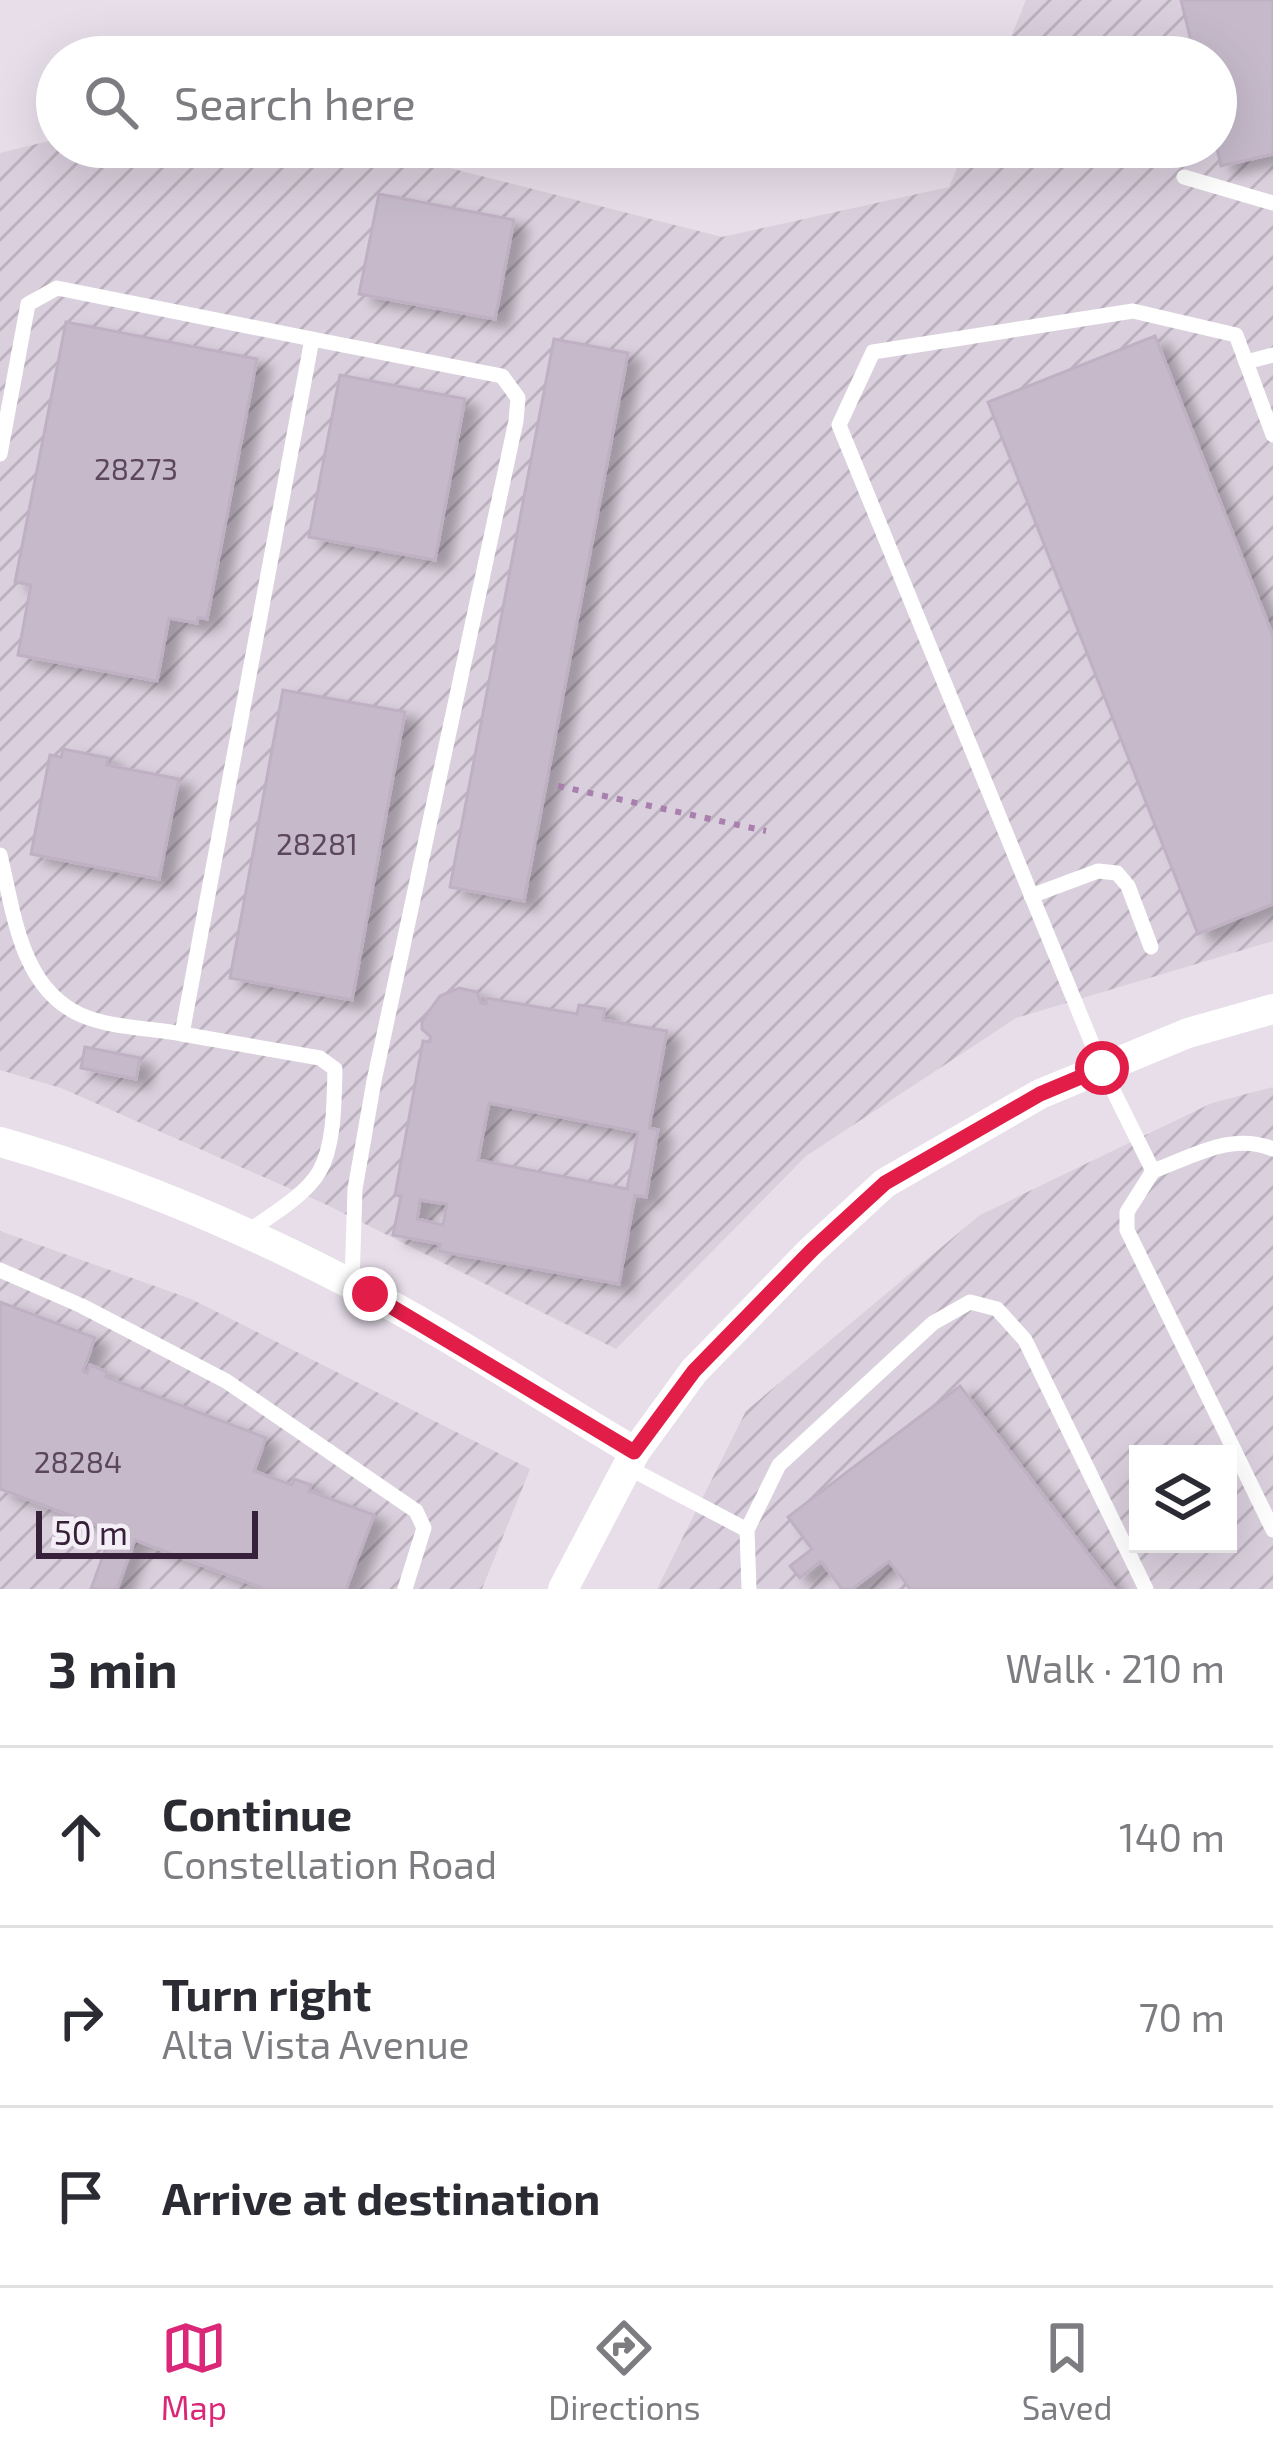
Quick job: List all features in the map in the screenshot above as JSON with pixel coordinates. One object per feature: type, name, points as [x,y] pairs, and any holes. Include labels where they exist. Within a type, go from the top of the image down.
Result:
[{"type":"street","points":[[563,1589],[631,1459],[694,1371],[885,1183],[1040,1094],[1188,1033],[1273,1009]]},
{"type":"street","points":[[0,1142],[67,1160],[246,1233],[352,1284],[631,1459]]},
{"type":"lane","points":[[1184,177],[1273,203]]},
{"type":"lane","points":[[0,454],[28,304],[57,288],[502,376],[518,398],[517,421],[374,1081],[355,1190],[352,1284]]},
{"type":"lane","points":[[1153,1171],[1102,1068],[839,424],[873,352],[1133,311],[1236,335],[1273,435]]},
{"type":"lane","points":[[182,1034],[312,339]]},
{"type":"lane","points":[[1246,362],[1273,355]]},
{"type":"lane","points":[[0,855],[30,968],[58,1002],[83,1017],[320,1058],[335,1069],[321,1169],[246,1233]]},
{"type":"lane","points":[[1031,896],[1098,871],[1117,873],[1128,886],[1151,947]]},
{"type":"lane","points":[[1273,1149],[1250,1140],[1153,1171],[1127,1212],[1126,1230],[1273,1530]]},
{"type":"lane","points":[[0,1270],[82,1306],[226,1381],[416,1511],[424,1528],[405,1589]]},
{"type":"lane","points":[[749,1589],[747,1530],[779,1465],[933,1323],[970,1301],[997,1309],[1024,1340],[1146,1589]]},
{"type":"lane","points":[[631,1459],[747,1530]]},
{"type":"path","points":[[558,786],[766,831]]},
{"type":"shaded area","points":[[1026,0],[1273,0],[1273,941],[1016,1018],[806,1156],[616,1349],[325,1204],[61,1088],[0,1070],[0,153],[36,144],[36,168],[450,168],[722,237],[949,187],[957,168],[1237,168],[1237,36],[1011,36]]},
{"type":"shaded area","points":[[1273,1087],[1273,1589],[657,1589],[746,1411],[980,1215],[1212,1103]]},
{"type":"shaded area","points":[[0,1231],[191,1299],[530,1469],[482,1589],[0,1589]]},
{"type":"building","points":[[1181,0],[1273,0],[1273,154],[1237,162],[1237,36],[1190,36]]},
{"type":"building","points":[[379,194],[514,220],[495,319],[359,294]]},
{"type":"building","points":[[66,322],[257,359],[207,619],[198,617],[197,623],[169,618],[157,681],[18,655],[31,585],[15,582]]},
{"type":"building","points":[[1155,336],[1273,636],[1273,904],[1198,934],[988,402]]},
{"type":"building","points":[[554,339],[628,353],[524,901],[450,887]]},
{"type":"building","points":[[340,375],[465,399],[435,560],[309,537]]},
{"type":"building","points":[[283,690],[405,712],[352,1000],[230,978]]},
{"type":"building","points":[[63,749],[108,758],[107,765],[179,779],[159,879],[31,854],[50,755],[61,757]]},
{"type":"building","points":[[459,988],[477,992],[486,1004],[487,998],[577,1014],[579,1005],[605,1009],[603,1020],[667,1031],[649,1128],[658,1130],[646,1197],[635,1195],[619,1284],[439,1251],[440,1244],[393,1235],[401,1196],[395,1195],[423,1041],[430,1042],[431,1037],[422,1029],[422,1021],[440,996]],"holes":[[[489,1103],[638,1132],[627,1189],[478,1160]],[[420,1200],[447,1204],[443,1225],[417,1219]]]},
{"type":"building","points":[[85,1047],[140,1058],[136,1079],[81,1068]]},
{"type":"building","points":[[0,1302],[95,1338],[83,1371],[87,1373],[90,1365],[107,1372],[106,1377],[266,1438],[254,1471],[292,1485],[294,1479],[311,1485],[309,1491],[374,1515],[346,1589],[265,1589],[135,1540],[117,1589],[91,1589],[112,1531],[0,1489]]},
{"type":"building","points":[[960,1386],[1115,1589],[910,1589],[889,1561],[852,1589],[842,1589],[821,1561],[800,1578],[790,1566],[812,1549],[788,1517]]},
{"type":"route","points":[[370,1294],[634,1452],[694,1371],[885,1183],[1040,1094],[1102,1068]]}]
